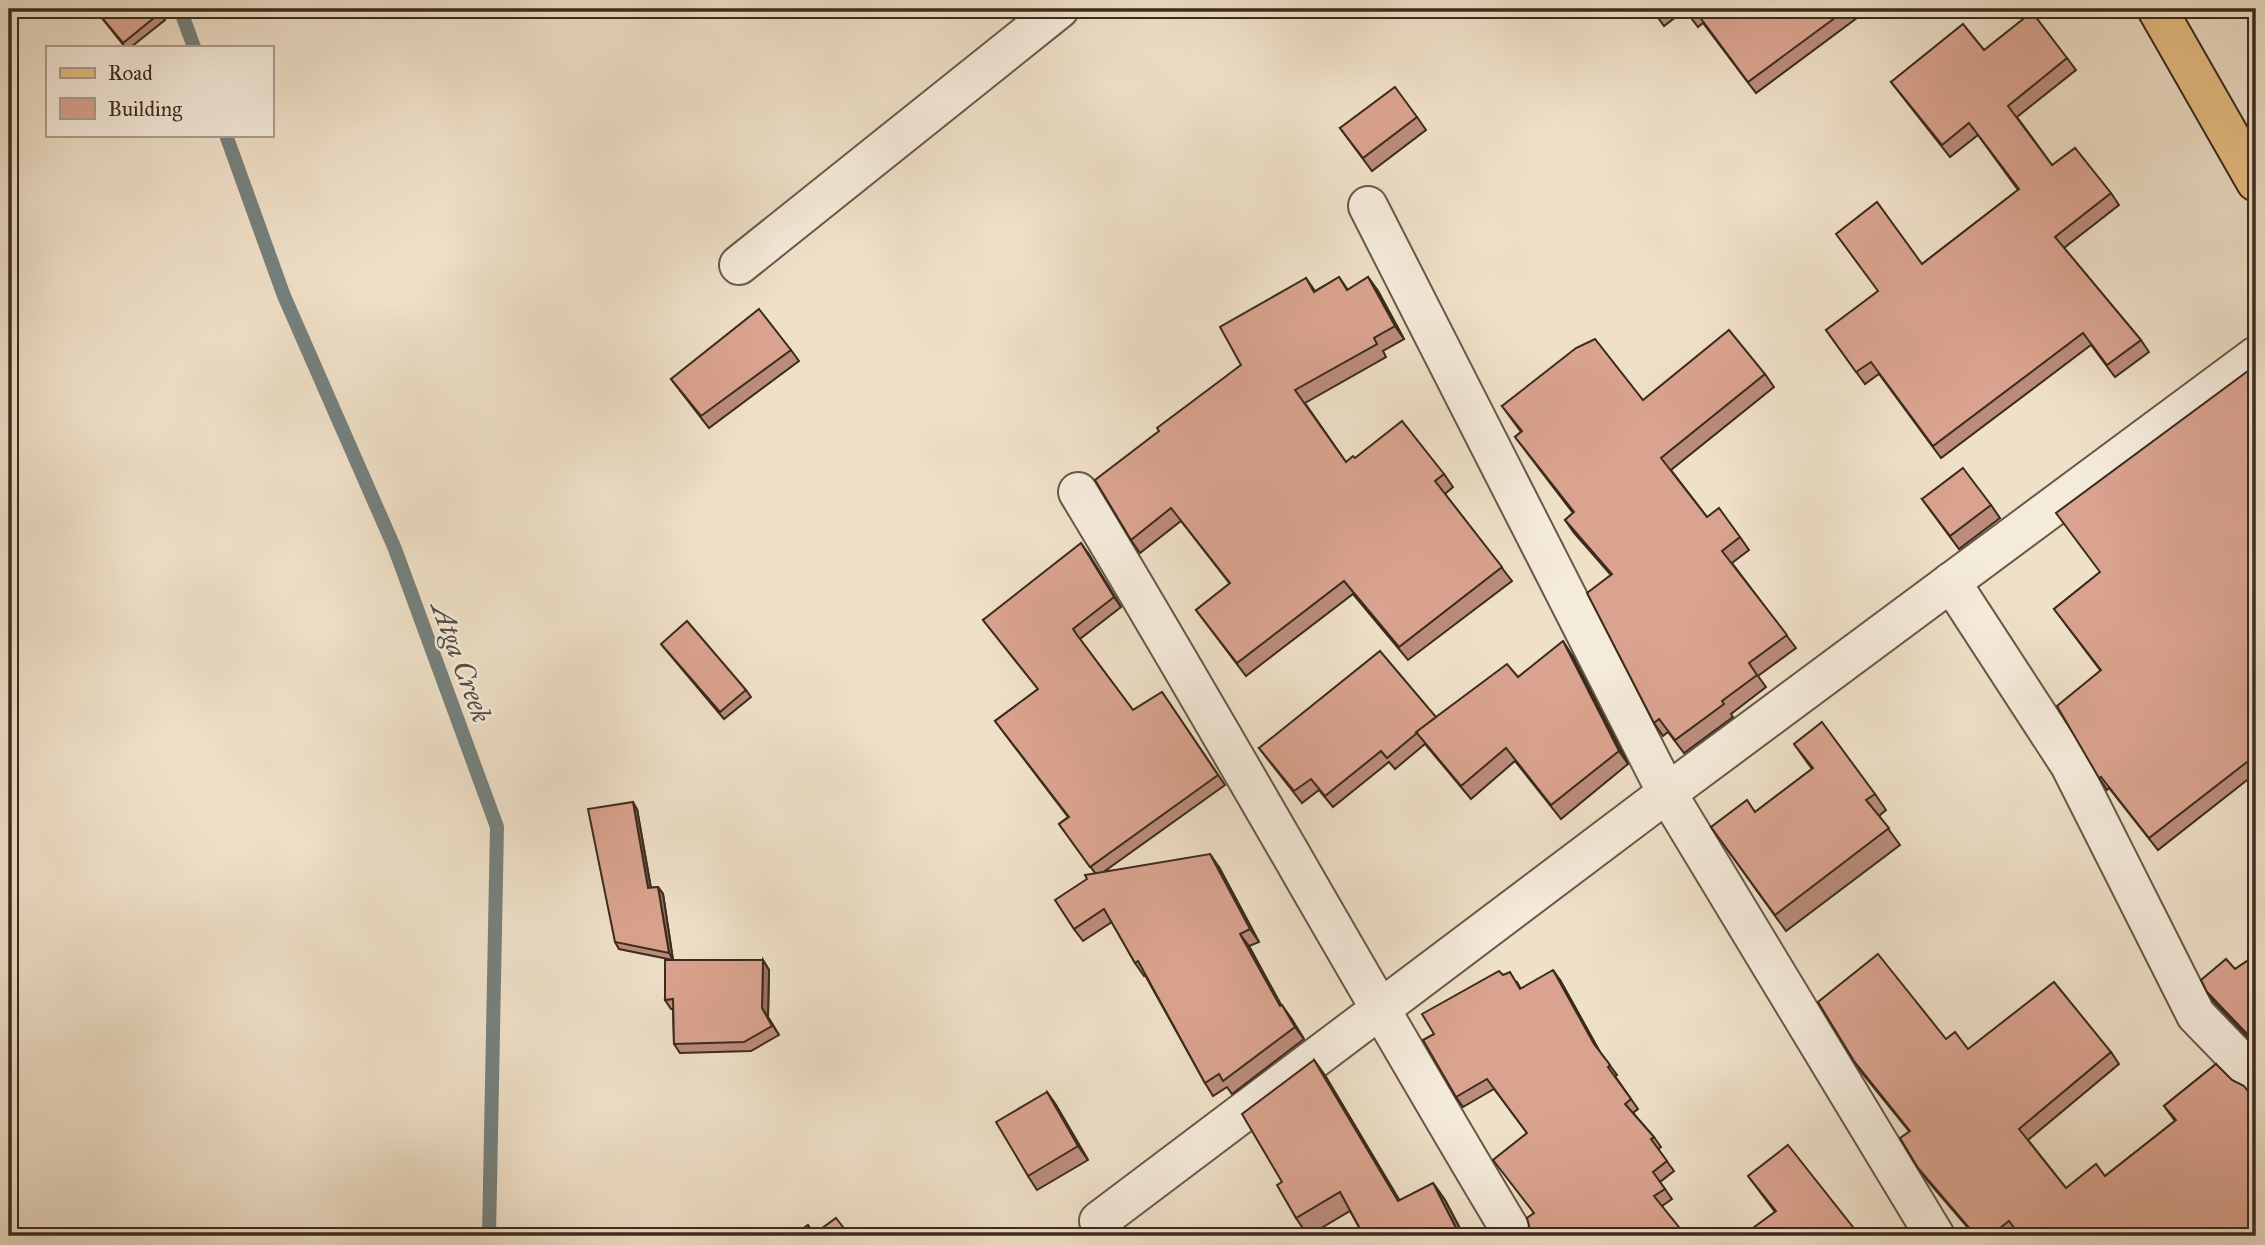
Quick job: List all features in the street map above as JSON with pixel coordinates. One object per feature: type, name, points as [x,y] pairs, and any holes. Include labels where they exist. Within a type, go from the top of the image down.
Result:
[{"type":"main road","points":[[2157,9],[2256,182]]},
{"type":"street","points":[[739,265],[1059,9]]},
{"type":"street","points":[[1367,206],[1667,793],[1935,1236]]},
{"type":"street","points":[[1099,1221],[1667,793],[2256,356]]},
{"type":"street","points":[[1078,492],[1176,654],[1378,1010],[1514,1236]]},
{"type":"street","points":[[1951,582],[2070,765],[2196,1015],[2256,1077]]},
{"type":"building","points":[[103,9],[157,9],[160,13],[123,43],[98,13]]},
{"type":"building","points":[[1652,9],[1665,9],[1657,15]]},
{"type":"building","points":[[1685,9],[1847,9],[1748,82],[1696,12],[1691,16]]},
{"type":"building","points":[[2032,12],[2067,58],[2008,106],[2052,165],[2075,148],[2111,193],[2055,237],[2141,340],[2107,365],[2083,333],[1933,446],[1871,362],[1856,372],[1826,330],[1878,291],[1836,234],[1877,202],[1922,264],[2019,189],[1969,123],[1942,145],[1891,82],[1963,24],[1984,50]]},
{"type":"building","points":[[1395,87],[1417,117],[1363,158],[1340,128]]},
{"type":"building","points":[[1339,277],[1347,290],[1368,277],[1395,326],[1374,338],[1377,344],[1295,390],[1346,462],[1402,421],[1444,474],[1435,481],[1502,567],[1399,647],[1344,581],[1237,663],[1196,610],[1230,583],[1171,508],[1131,540],[1095,480],[1159,431],[1157,428],[1241,365],[1220,327],[1306,278],[1314,292]]},
{"type":"building","points":[[759,309],[791,350],[701,416],[671,379]]},
{"type":"building","points":[[1729,330],[1765,374],[1661,458],[1707,517],[1719,508],[1740,537],[1722,551],[1787,635],[1749,663],[1757,675],[1722,701],[1724,704],[1675,740],[1659,719],[1654,723],[1587,593],[1612,574],[1565,520],[1574,512],[1515,437],[1522,431],[1502,406],[1576,348],[1595,339],[1643,400]]},
{"type":"building","points":[[2256,365],[2256,755],[2149,838],[2101,777],[2099,778],[2057,706],[2101,670],[2054,609],[2100,572],[2056,513]]},
{"type":"building","points":[[1963,468],[1991,505],[1950,536],[1922,499]]},
{"type":"building","points":[[1081,543],[1114,597],[1073,629],[1133,710],[1162,692],[1218,775],[1090,867],[1059,824],[1069,817],[995,721],[1038,689],[983,620]]},
{"type":"building","points":[[687,621],[746,690],[720,712],[661,644]]},
{"type":"building","points":[[1563,641],[1619,751],[1551,805],[1506,748],[1461,786],[1416,732],[1507,664],[1518,677]]},
{"type":"building","points":[[1380,651],[1436,717],[1387,758],[1381,751],[1325,796],[1311,779],[1294,791],[1259,748]]},
{"type":"building","points":[[1822,722],[1875,794],[1866,800],[1889,828],[1775,915],[1711,827],[1747,800],[1755,812],[1813,768],[1794,744]]},
{"type":"building","points":[[633,802],[648,888],[658,887],[669,953],[615,942],[588,809]]},
{"type":"building","points":[[1210,854],[1250,929],[1240,934],[1280,1006],[1282,1005],[1295,1027],[1223,1081],[1219,1074],[1205,1083],[1138,961],[1135,963],[1104,909],[1074,929],[1055,900],[1087,879],[1085,875]]},
{"type":"building","points":[[1878,954],[1946,1039],[1955,1032],[1968,1049],[2054,982],[2111,1052],[2019,1129],[2066,1188],[2096,1164],[2105,1176],[2176,1120],[2164,1106],[2216,1064],[2232,1080],[2244,1086],[2256,1102],[2256,1236],[2020,1236],[2009,1221],[1990,1236],[1976,1236],[1918,1168],[1900,1138],[1910,1131],[1854,1061],[1818,1002]]},
{"type":"building","points":[[2256,955],[2256,1035],[2252,1039],[2207,992],[2201,980],[2226,959],[2235,969]]},
{"type":"building","points":[[665,960],[763,960],[762,1008],[772,1026],[744,1042],[674,1044],[673,999],[665,1000]]},
{"type":"building","points":[[1553,970],[1594,1044],[1631,1099],[1625,1104],[1654,1137],[1651,1139],[1667,1161],[1653,1172],[1665,1189],[1654,1196],[1686,1236],[1525,1236],[1529,1226],[1527,1218],[1534,1213],[1493,1160],[1527,1133],[1487,1079],[1456,1097],[1423,1040],[1434,1034],[1422,1014],[1499,971],[1503,975],[1510,972],[1520,989]]},
{"type":"building","points":[[1314,1060],[1398,1201],[1433,1183],[1456,1228],[1440,1236],[1364,1236],[1340,1192],[1296,1218],[1277,1185],[1282,1182],[1242,1114]]},
{"type":"building","points":[[1047,1092],[1078,1146],[1028,1176],[996,1122]]},
{"type":"building","points":[[1788,1145],[1860,1236],[1742,1236],[1776,1211],[1748,1176]]},
{"type":"building","points":[[836,1218],[850,1236],[792,1236],[808,1225],[814,1234]]},
{"type":"waterway","name":"Atga Creek","points":[[180,9],[194,46]]},
{"type":"waterway","name":"Atga Creek","points":[[226,136],[284,296],[395,549],[497,827],[489,1236]]}]
